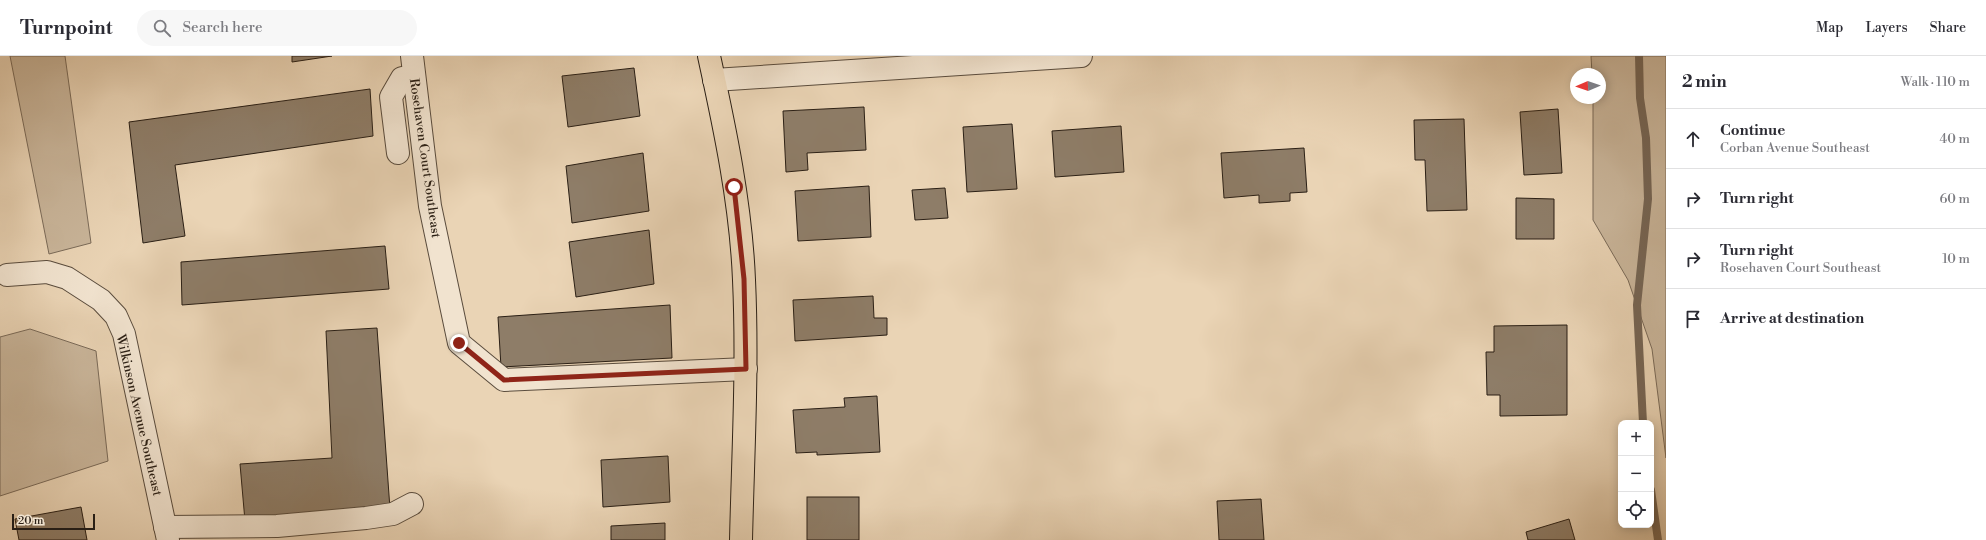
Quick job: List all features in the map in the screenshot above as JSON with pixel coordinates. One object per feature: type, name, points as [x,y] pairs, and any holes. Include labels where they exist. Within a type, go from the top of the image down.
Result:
[{"type":"main road","points":[[709,56],[737,210],[744,279],[746,369],[741,540]]},
{"type":"street","points":[[714,80],[1081,56]]},
{"type":"street","points":[[398,153],[392,97],[402,78],[413,66]]},
{"type":"street","name":"Rosehaven Court Southeast","points":[[413,66],[430,206],[459,343],[504,380],[746,369]]},
{"type":"street","name":"Wilkinson Avenue Southeast","points":[[7,275],[47,272],[67,278],[101,300],[116,316],[124,334],[166,533]]},
{"type":"street","points":[[166,533],[277,526],[366,518],[393,514],[412,504]]},
{"type":"shaded area","points":[[10,56],[65,56],[91,243],[49,254]]},
{"type":"shaded area","points":[[1591,56],[1666,56],[1666,458],[1652,349],[1628,280],[1593,220],[1593,104],[1606,104],[1606,68],[1592,68]]},
{"type":"shaded area","points":[[30,329],[96,351],[108,461],[0,496],[0,337]]},
{"type":"building","points":[[292,56],[332,56],[292,62]]},
{"type":"building","points":[[634,68],[640,116],[568,127],[562,76]]},
{"type":"building","points":[[370,89],[373,136],[175,165],[185,236],[143,243],[129,122]]},
{"type":"building","points":[[864,107],[866,150],[807,153],[808,170],[786,172],[783,111]]},
{"type":"building","points":[[1558,109],[1562,173],[1524,175],[1520,112]]},
{"type":"building","points":[[1464,119],[1467,210],[1427,211],[1425,160],[1415,160],[1414,120]]},
{"type":"building","points":[[1012,124],[1017,189],[967,192],[963,127]]},
{"type":"building","points":[[1121,126],[1124,172],[1055,177],[1052,131]]},
{"type":"building","points":[[1304,148],[1307,192],[1290,193],[1290,201],[1259,203],[1259,195],[1224,198],[1221,153]]},
{"type":"building","points":[[643,153],[649,211],[572,223],[566,166]]},
{"type":"building","points":[[869,186],[871,237],[798,241],[795,191]]},
{"type":"building","points":[[945,188],[948,218],[915,220],[912,190]]},
{"type":"building","points":[[1516,198],[1554,199],[1554,239],[1516,239]]},
{"type":"building","points":[[649,230],[654,284],[576,297],[569,242]]},
{"type":"building","points":[[385,246],[389,289],[182,305],[181,262]]},
{"type":"building","points":[[873,296],[874,318],[887,318],[887,335],[795,341],[793,300]]},
{"type":"building","points":[[670,305],[672,358],[501,367],[498,317]]},
{"type":"building","points":[[1567,325],[1567,415],[1500,416],[1500,395],[1487,395],[1486,352],[1494,352],[1494,326]]},
{"type":"building","points":[[377,328],[390,509],[245,521],[240,464],[332,458],[326,331]]},
{"type":"building","points":[[877,396],[880,452],[817,455],[817,452],[796,453],[793,410],[845,407],[844,398]]},
{"type":"building","points":[[668,456],[670,502],[603,507],[601,460]]},
{"type":"building","points":[[807,497],[859,497],[859,540],[807,540]]},
{"type":"building","points":[[1261,499],[1264,540],[1219,540],[1217,501]]},
{"type":"building","points":[[81,507],[87,540],[19,540],[15,519]]},
{"type":"building","points":[[1569,519],[1575,540],[1528,540],[1526,532]]},
{"type":"building","points":[[665,523],[665,540],[611,540],[611,526]]},
{"type":"waterway","points":[[1639,56],[1640,98],[1646,138],[1648,199],[1637,305],[1643,420]]},
{"type":"waterway","points":[[1651,492],[1658,540]]},
{"type":"route","points":[[459,343],[504,380],[746,369],[744,279],[734,187]]}]
